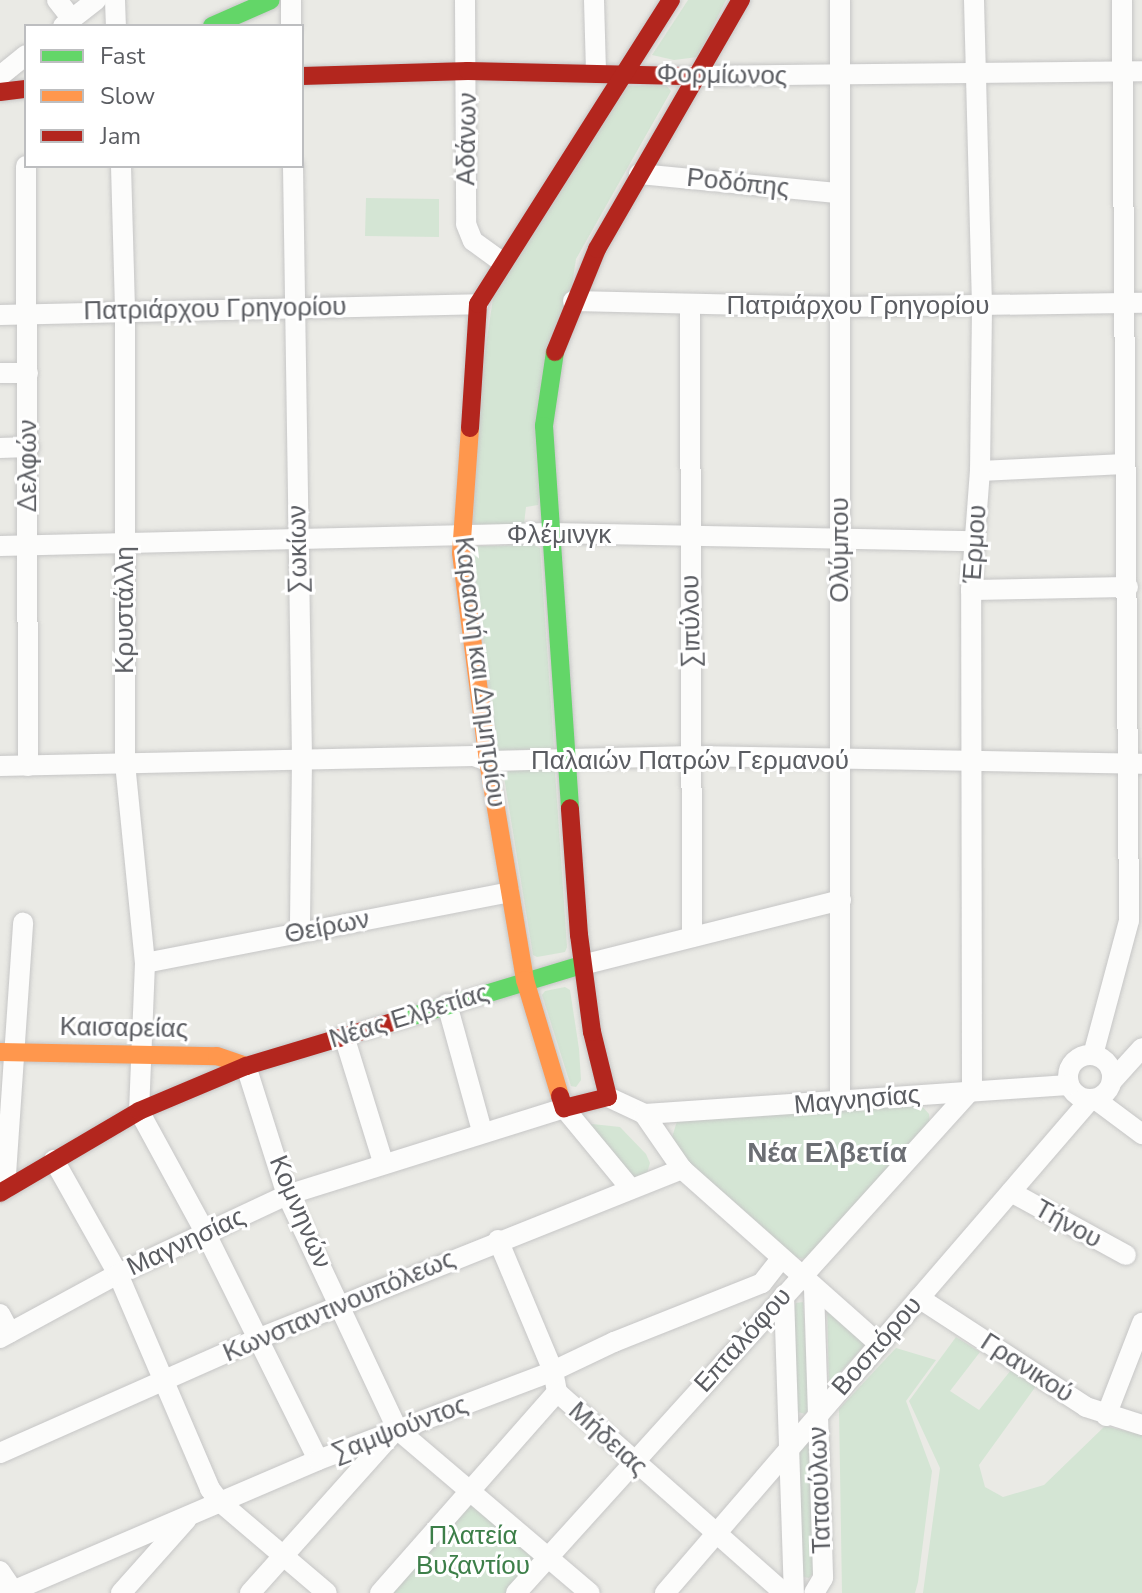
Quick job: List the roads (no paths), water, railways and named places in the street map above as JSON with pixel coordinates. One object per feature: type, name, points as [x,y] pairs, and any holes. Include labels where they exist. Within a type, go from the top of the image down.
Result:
[{"type":"street","points":[[57,0],[68,22],[96,0]]},
{"type":"street","points":[[115,0],[116,24]]},
{"type":"street","points":[[217,24],[271,0]]},
{"type":"street","points":[[291,0],[291,24]]},
{"type":"street","name":"Αδάνων","points":[[465,0],[468,234],[481,249],[502,262]]},
{"type":"street","points":[[594,0],[596,72]]},
{"type":"street","name":"Καραολή και Δημητρίου","points":[[564,1108],[525,980],[488,761],[464,583],[461,534],[478,304],[671,0]]},
{"type":"street","points":[[608,1097],[592,1032],[582,965],[544,426],[554,356],[573,301],[639,174],[741,0]]},
{"type":"street","name":"Ολύμπου","points":[[840,0],[837,193],[840,307],[840,1101]]},
{"type":"street","name":"Έρμου","points":[[972,1089],[971,590],[980,471],[982,306],[974,0]]},
{"type":"street","points":[[1093,1055],[1129,921],[1134,764],[1128,587],[1134,526],[1125,464],[1134,303],[1132,70],[1122,0]]},
{"type":"street","points":[[0,76],[24,57]]},
{"type":"street","name":"Φορμίωνος","points":[[304,76],[468,71],[839,76],[1132,70]]},
{"type":"street","points":[[0,92],[24,89]]},
{"type":"street","name":"Δελφών","points":[[26,168],[28,766]]},
{"type":"street","name":"Κρυστάλλη","points":[[121,168],[125,311],[125,763],[145,963],[139,1111]]},
{"type":"street","name":"Σωκίων","points":[[293,168],[302,759],[300,932]]},
{"type":"street","name":"Ροδόπης","points":[[639,174],[837,193]]},
{"type":"street","name":"Πατριάρχου Γρηγορίου","points":[[573,301],[840,307],[1134,303]]},
{"type":"street","name":"Πατριάρχου Γρηγορίου","points":[[0,315],[478,304]]},
{"type":"street","name":"Σιπύλου","points":[[690,305],[692,937]]},
{"type":"street","points":[[0,373],[28,373]]},
{"type":"street","points":[[0,448],[29,447]]},
{"type":"street","points":[[980,471],[1125,464]]},
{"type":"street","name":"Φλέμινγκ","points":[[0,546],[550,533],[974,541]]},
{"type":"street","points":[[971,590],[1128,587]]},
{"type":"street","name":"Παλαιών Πατρών Γερμανού","points":[[0,766],[474,756],[488,761],[693,756],[1134,764]]},
{"type":"street","name":"Θείρων","points":[[145,963],[509,892]]},
{"type":"street","name":"Νέας Ελβετίας","points":[[3,1191],[139,1111],[246,1066],[525,980],[841,900]]},
{"type":"street","points":[[3,1191],[8,1052],[23,923]]},
{"type":"street","points":[[447,1004],[482,1131]]},
{"type":"street","points":[[344,1036],[383,1162]]},
{"type":"street","points":[[1093,1100],[1107,1092],[1113,1080],[1142,1048]]},
{"type":"street","name":"Καισαρείας","points":[[8,1052],[141,1052],[217,1056],[246,1066]]},
{"type":"street","points":[[1113,1080],[1111,1068],[1104,1059],[1093,1055],[1073,1063],[1068,1073],[1069,1085],[1077,1096],[1093,1100],[1142,1134]]},
{"type":"street","name":"Κομνηνών","points":[[246,1066],[287,1195],[342,1305],[397,1429],[590,1593]]},
{"type":"street","name":"Μαγνησίας","points":[[644,1114],[972,1089],[1069,1085]]},
{"type":"street","name":"Επταλόφου","points":[[516,1593],[784,1295],[807,1282],[972,1089]]},
{"type":"street","points":[[631,1189],[564,1108],[608,1097],[644,1114],[682,1169],[879,1344]]},
{"type":"street","name":"Βοσπόρου","points":[[665,1593],[789,1454],[818,1414],[1093,1100]]},
{"type":"street","name":"Μαγνησίας","points":[[5,1336],[118,1274],[287,1195],[383,1162],[564,1108]]},
{"type":"street","points":[[139,1111],[205,1232],[318,1460]]},
{"type":"street","points":[[54,1160],[118,1274],[210,1489],[220,1502],[327,1593]]},
{"type":"street","name":"Κωνσταντινουπόλεως","points":[[0,1453],[257,1339],[498,1240],[682,1169]]},
{"type":"street","name":"Τήνου","points":[[1011,1192],[1126,1255]]},
{"type":"street","name":"Μήδειας","points":[[498,1240],[553,1371],[557,1392],[784,1593]]},
{"type":"street","name":"Σαμψούντος","points":[[12,1592],[318,1460],[553,1371],[614,1342],[762,1283],[781,1259]]},
{"type":"street","name":"Ταταούλων","points":[[807,1282],[818,1414],[823,1578],[814,1593]]},
{"type":"street","name":"Ταταούλων","points":[[784,1295],[794,1593]]},
{"type":"street","name":"Γρανικού","points":[[919,1298],[1086,1407],[1106,1416],[1142,1425]]},
{"type":"street","points":[[0,1314],[5,1336]]},
{"type":"street","points":[[1106,1416],[1142,1323]]},
{"type":"street","points":[[380,1593],[557,1392]]},
{"type":"street","points":[[250,1593],[397,1429]]},
{"type":"street","points":[[121,1593],[192,1513]]},
{"type":"street","points":[[0,1571],[12,1592]]},
{"type":"district","name":"Νέα Ελβετία","points":[[827,1153]]},
{"type":"park label","name":"Πλατεία Βυζαντίου","points":[[473,1551]]}]
